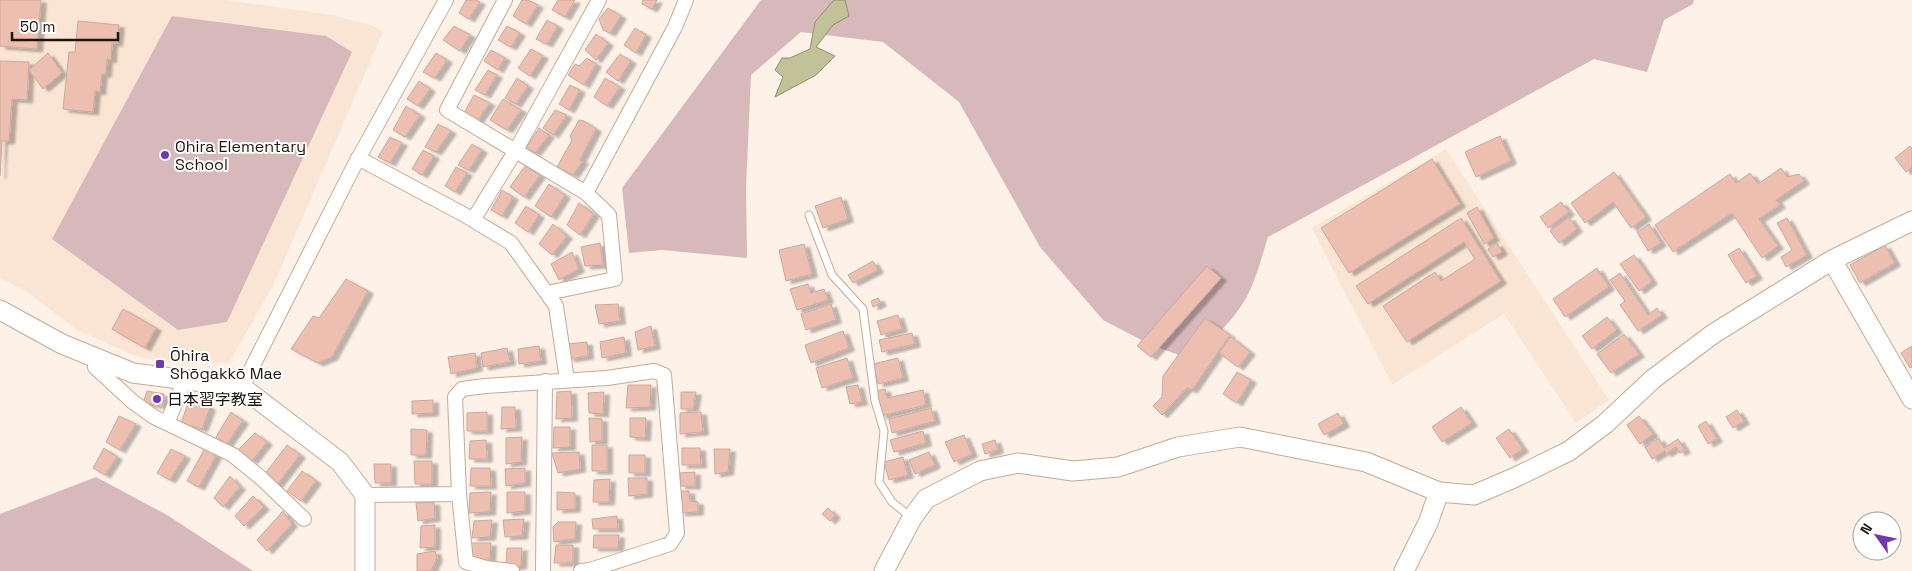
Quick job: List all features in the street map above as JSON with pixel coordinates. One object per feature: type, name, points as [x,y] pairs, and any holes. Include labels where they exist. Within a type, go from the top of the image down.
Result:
[{"type":"street","points":[[242,387],[358,158],[446,0]]},
{"type":"street","points":[[506,0],[447,110],[586,193],[609,215],[616,279],[547,293]]},
{"type":"street","points":[[473,220],[516,150],[599,0]]},
{"type":"street","points":[[586,193],[675,27],[686,0]]},
{"type":"street","points":[[358,158],[473,220],[511,243],[556,306],[568,380]]},
{"type":"street","points":[[884,571],[912,518],[926,499],[980,471],[1018,463],[1073,471],[1118,467],[1178,447],[1240,437],[1366,462],[1439,492],[1474,495],[1569,451],[1605,424],[1653,379],[1713,334],[1832,260],[1912,222]]},
{"type":"street","points":[[1832,260],[1912,399]]},
{"type":"street","points":[[0,310],[62,344],[133,373],[242,387],[340,462],[365,495],[365,571]]},
{"type":"street","points":[[97,358],[95,368],[133,402],[167,424],[233,455],[261,478],[304,519]]},
{"type":"street","points":[[512,571],[486,568],[466,562],[459,494],[455,397],[462,389],[546,381],[606,378],[654,371],[664,376],[677,533],[670,544],[590,570],[581,571]]},
{"type":"street","points":[[167,424],[184,380]]},
{"type":"street","points":[[543,571],[546,381]]},
{"type":"street","points":[[1404,571],[1428,523],[1439,492]]},
{"type":"street","points":[[365,495],[459,494]]},
{"type":"lane","points":[[809,215],[832,275],[863,308],[875,401],[884,431],[879,482],[892,502],[912,518]]},
{"type":"shaded area","name":"Ohira Elementary School","points":[[0,0],[227,0],[332,15],[371,25],[383,32],[273,286],[229,363],[171,362],[138,357],[77,330],[27,292],[0,278]]},
{"type":"shaded area","points":[[761,0],[1694,0],[1693,4],[1664,20],[1647,72],[1594,59],[1268,237],[1254,282],[1246,299],[1224,328],[1187,358],[1149,344],[1103,320],[1040,247],[959,102],[883,42],[801,32],[751,75],[746,188],[747,258],[662,250],[629,253],[622,188]]},
{"type":"shaded area","points":[[834,0],[845,0],[849,16],[833,25],[816,47],[835,56],[816,75],[775,97],[783,77],[775,70],[782,58],[790,58],[810,49],[815,22]]},
{"type":"shaded area","points":[[172,16],[326,36],[352,52],[227,322],[178,330],[52,239]]},
{"type":"shaded area","points":[[1446,149],[1609,400],[1576,423],[1504,314],[1392,385],[1312,228]]},
{"type":"shaded area","points":[[96,477],[167,515],[253,571],[0,571],[0,514]]},
{"type":"building","points":[[0,0],[41,0],[37,49],[0,46]]},
{"type":"building","points":[[466,0],[480,2],[469,19],[459,13]]},
{"type":"building","points":[[522,0],[528,0],[538,5],[526,24],[513,16]]},
{"type":"building","points":[[558,0],[575,0],[565,17],[552,10]]},
{"type":"building","points":[[643,0],[657,0],[652,9],[642,4]]},
{"type":"building","points":[[608,8],[621,16],[610,33],[603,30],[599,19]]},
{"type":"building","points":[[547,20],[558,26],[547,44],[536,39]]},
{"type":"building","points":[[78,21],[119,25],[117,43],[112,43],[111,60],[107,59],[106,74],[102,74],[100,92],[95,91],[93,112],[63,109],[69,52],[75,52]]},
{"type":"building","points":[[454,26],[470,35],[460,51],[443,40]]},
{"type":"building","points":[[507,26],[520,33],[511,47],[498,40]]},
{"type":"building","points":[[635,28],[646,35],[636,53],[624,45]]},
{"type":"building","points":[[596,34],[608,43],[596,60],[585,50]]},
{"type":"building","points":[[531,49],[543,56],[530,76],[518,68]]},
{"type":"building","points":[[491,50],[505,58],[498,70],[484,61]]},
{"type":"building","points":[[48,53],[62,73],[43,89],[29,70]]},
{"type":"building","points":[[436,53],[447,60],[435,78],[423,72]]},
{"type":"building","points":[[620,54],[631,61],[618,81],[606,72]]},
{"type":"building","points":[[587,58],[596,64],[584,85],[568,75],[575,64],[579,66]]},
{"type":"building","points":[[0,61],[29,62],[27,100],[12,99],[9,141],[2,141],[0,176]]},
{"type":"building","points":[[488,70],[497,75],[485,95],[475,90]]},
{"type":"building","points":[[517,78],[528,86],[516,104],[505,98]]},
{"type":"building","points":[[605,78],[620,87],[607,106],[594,97]]},
{"type":"building","points":[[419,81],[430,89],[418,106],[407,99]]},
{"type":"building","points":[[570,85],[580,90],[569,110],[559,104]]},
{"type":"building","points":[[474,95],[490,103],[477,121],[464,113]]},
{"type":"building","points":[[503,99],[521,110],[507,130],[490,120]]},
{"type":"building","points":[[406,106],[420,115],[405,137],[393,130]]},
{"type":"building","points":[[555,110],[567,115],[553,135],[543,128]]},
{"type":"building","points":[[579,120],[596,129],[580,160],[583,161],[573,175],[557,167],[572,140],[570,136]]},
{"type":"building","points":[[438,124],[451,131],[436,152],[425,147]]},
{"type":"building","points":[[539,128],[549,135],[535,153],[526,148]]},
{"type":"building","points":[[1500,136],[1511,161],[1476,177],[1465,152]]},
{"type":"building","points":[[390,137],[402,143],[390,163],[378,157]]},
{"type":"building","points":[[472,144],[482,150],[469,170],[458,165]]},
{"type":"building","points":[[1910,146],[1912,149],[1912,167],[1906,172],[1895,158]]},
{"type":"building","points":[[423,150],[434,156],[422,175],[412,169]]},
{"type":"building","points":[[1432,159],[1460,204],[1349,273],[1321,228]]},
{"type":"building","points":[[525,166],[540,175],[524,197],[510,187]]},
{"type":"building","points":[[456,167],[467,173],[455,192],[445,186]]},
{"type":"building","points":[[1781,168],[1787,177],[1799,174],[1804,181],[1776,200],[1780,205],[1759,219],[1778,246],[1762,258],[1732,213],[1673,252],[1655,225],[1730,174],[1736,183],[1750,173],[1758,184]]},
{"type":"building","points":[[1614,172],[1646,217],[1631,228],[1613,202],[1585,223],[1571,203]]},
{"type":"building","points":[[549,184],[565,195],[551,217],[535,206]]},
{"type":"building","points":[[502,190],[513,197],[502,216],[491,210]]},
{"type":"building","points":[[841,197],[848,219],[823,228],[815,206]]},
{"type":"building","points":[[1561,202],[1569,212],[1548,228],[1540,217]]},
{"type":"building","points":[[579,203],[594,214],[580,235],[567,225]]},
{"type":"building","points":[[526,206],[539,215],[528,232],[515,223]]},
{"type":"building","points":[[1477,207],[1494,238],[1484,244],[1467,213]]},
{"type":"building","points":[[1569,217],[1577,229],[1559,243],[1550,231]]},
{"type":"building","points":[[1461,218],[1501,281],[1407,342],[1383,306],[1435,272],[1441,281],[1475,259],[1464,242],[1368,304],[1356,286]]},
{"type":"building","points":[[1787,218],[1807,255],[1786,267],[1781,257],[1792,250],[1777,223]]},
{"type":"building","points":[[553,224],[567,236],[552,255],[539,244]]},
{"type":"building","points":[[1649,224],[1661,243],[1648,251],[1637,232]]},
{"type":"building","points":[[600,243],[603,265],[585,266],[581,247]]},
{"type":"building","points":[[1497,243],[1502,252],[1493,257],[1488,249]]},
{"type":"building","points":[[804,244],[812,274],[786,281],[779,250]]},
{"type":"building","points":[[1885,245],[1895,263],[1860,283],[1850,265]]},
{"type":"building","points":[[1739,248],[1757,276],[1746,283],[1728,255]]},
{"type":"building","points":[[572,252],[579,269],[559,280],[551,264]]},
{"type":"building","points":[[1634,255],[1652,281],[1639,291],[1620,264]]},
{"type":"building","points":[[873,261],[878,270],[853,283],[848,275]]},
{"type":"building","points":[[1207,266],[1221,278],[1151,357],[1137,346]]},
{"type":"building","points":[[1597,268],[1609,287],[1565,317],[1553,299]]},
{"type":"building","points":[[1620,273],[1648,315],[1657,308],[1662,315],[1638,331],[1620,305],[1625,301],[1610,280]]},
{"type":"building","points":[[346,279],[368,291],[332,357],[318,363],[291,349],[313,316],[319,318]]},
{"type":"building","points":[[808,284],[811,293],[824,289],[828,300],[797,310],[790,289]]},
{"type":"building","points":[[878,298],[881,303],[873,307],[871,301]]},
{"type":"building","points":[[618,304],[620,321],[599,324],[595,305]]},
{"type":"building","points":[[831,304],[836,320],[806,330],[801,314]]},
{"type":"building","points":[[123,309],[156,328],[145,348],[112,329]]},
{"type":"building","points":[[898,315],[902,329],[881,335],[877,321]]},
{"type":"building","points":[[1607,317],[1617,330],[1592,349],[1582,336]]},
{"type":"building","points":[[1205,318],[1230,335],[1192,390],[1187,388],[1162,415],[1153,406],[1162,397],[1163,376]]},
{"type":"building","points":[[651,326],[655,346],[638,350],[635,332]]},
{"type":"building","points":[[843,331],[849,348],[811,363],[805,345]]},
{"type":"building","points":[[912,333],[915,344],[882,352],[879,340]]},
{"type":"building","points":[[1624,334],[1639,354],[1611,373],[1597,354]]},
{"type":"building","points":[[624,337],[626,353],[602,358],[600,342]]},
{"type":"building","points":[[1231,337],[1250,352],[1238,367],[1219,353]]},
{"type":"building","points":[[587,342],[588,356],[569,359],[567,344]]},
{"type":"building","points":[[539,346],[541,361],[519,364],[518,349]]},
{"type":"building","points":[[1912,346],[1912,367],[1910,368],[1901,353]]},
{"type":"building","points":[[507,348],[510,362],[483,367],[481,353]]},
{"type":"building","points":[[475,353],[477,368],[451,374],[448,357]]},
{"type":"building","points":[[847,358],[853,378],[822,388],[816,368]]},
{"type":"building","points":[[898,358],[903,378],[878,384],[873,364]]},
{"type":"building","points":[[1237,372],[1251,380],[1237,403],[1223,394]]},
{"type":"building","points":[[628,385],[651,385],[650,407],[626,408]]},
{"type":"building","points":[[858,385],[862,402],[850,404],[846,387]]},
{"type":"building","points":[[885,389],[887,398],[923,390],[926,405],[881,416],[875,391]]},
{"type":"building","points":[[147,391],[164,394],[163,406],[143,403]]},
{"type":"building","points":[[571,391],[572,418],[556,419],[557,392]]},
{"type":"building","points":[[604,392],[603,414],[589,413],[588,393]]},
{"type":"building","points":[[681,392],[696,392],[693,409],[681,409]]},
{"type":"building","points":[[191,395],[201,399],[210,408],[202,429],[181,423]]},
{"type":"building","points":[[433,400],[433,413],[412,414],[412,401]]},
{"type":"building","points":[[502,407],[515,407],[516,428],[501,429]]},
{"type":"building","points":[[1461,407],[1472,423],[1442,442],[1432,427]]},
{"type":"building","points":[[931,408],[935,421],[892,433],[889,419]]},
{"type":"building","points":[[1737,410],[1744,421],[1733,428],[1726,417]]},
{"type":"building","points":[[231,412],[243,421],[227,444],[216,437]]},
{"type":"building","points":[[487,412],[487,431],[467,431],[467,413]]},
{"type":"building","points":[[701,412],[703,432],[680,434],[680,413]]},
{"type":"building","points":[[1338,413],[1344,424],[1324,435],[1318,424]]},
{"type":"building","points":[[119,416],[136,424],[120,450],[106,442]]},
{"type":"building","points":[[1639,416],[1653,434],[1640,444],[1627,425]]},
{"type":"building","points":[[589,418],[602,419],[602,441],[590,442]]},
{"type":"building","points":[[630,418],[646,418],[645,438],[630,437]]},
{"type":"building","points":[[1706,421],[1717,439],[1708,444],[1698,426]]},
{"type":"building","points":[[554,427],[570,427],[570,447],[553,448]]},
{"type":"building","points":[[411,429],[427,430],[426,455],[411,455]]},
{"type":"building","points":[[1509,429],[1523,449],[1510,458],[1496,438]]},
{"type":"building","points":[[923,431],[926,443],[894,452],[890,440]]},
{"type":"building","points":[[255,433],[267,442],[252,461],[237,451]]},
{"type":"building","points":[[964,435],[972,454],[954,462],[945,442]]},
{"type":"building","points":[[522,437],[521,462],[506,464],[506,438]]},
{"type":"building","points":[[1659,438],[1664,448],[1678,439],[1685,450],[1680,453],[1676,447],[1666,454],[1665,451],[1652,459],[1645,447]]},
{"type":"building","points":[[486,440],[487,459],[469,459],[470,441]]},
{"type":"building","points":[[995,440],[998,450],[985,454],[982,444]]},
{"type":"building","points":[[287,445],[300,455],[277,485],[264,475]]},
{"type":"building","points":[[592,445],[607,445],[607,471],[592,471]]},
{"type":"building","points":[[104,448],[117,457],[105,475],[93,468]]},
{"type":"building","points":[[205,448],[216,456],[199,487],[187,481]]},
{"type":"building","points":[[682,448],[700,448],[701,465],[682,465]]},
{"type":"building","points":[[171,449],[185,456],[170,480],[157,473]]},
{"type":"building","points":[[714,449],[730,449],[728,472],[715,474]]},
{"type":"building","points":[[579,452],[580,469],[558,473],[552,453]]},
{"type":"building","points":[[929,452],[935,465],[915,474],[909,460]]},
{"type":"building","points":[[629,455],[645,455],[645,473],[629,473]]},
{"type":"building","points":[[903,457],[908,475],[889,480],[884,462]]},
{"type":"building","points":[[414,461],[432,461],[432,484],[415,484]]},
{"type":"building","points":[[374,464],[391,464],[391,483],[375,483]]},
{"type":"building","points":[[471,468],[490,468],[491,486],[470,486]]},
{"type":"building","points":[[525,468],[525,483],[506,486],[505,469]]},
{"type":"building","points":[[302,471],[316,481],[301,501],[287,491]]},
{"type":"building","points":[[695,472],[695,486],[680,486],[680,473]]},
{"type":"building","points":[[230,476],[240,487],[223,507],[214,498]]},
{"type":"building","points":[[628,478],[647,478],[647,494],[629,496]]},
{"type":"building","points":[[610,479],[609,502],[593,502],[594,480]]},
{"type":"building","points":[[678,491],[689,491],[690,501],[698,502],[698,512],[680,513]]},
{"type":"building","points":[[491,492],[490,512],[469,513],[470,493]]},
{"type":"building","points":[[507,492],[525,492],[525,511],[507,513]]},
{"type":"building","points":[[557,492],[575,493],[575,509],[557,510]]},
{"type":"building","points":[[253,496],[264,507],[244,526],[235,516]]},
{"type":"building","points":[[434,502],[435,518],[418,521],[416,503]]},
{"type":"building","points":[[828,508],[835,515],[830,521],[822,514]]},
{"type":"building","points":[[283,511],[292,524],[267,551],[257,540]]},
{"type":"building","points":[[617,516],[618,529],[593,529],[592,519]]},
{"type":"building","points":[[524,519],[522,536],[505,537],[503,520]]},
{"type":"building","points":[[492,520],[490,537],[472,538],[474,521]]},
{"type":"building","points":[[558,522],[576,522],[575,539],[554,542],[553,527]]},
{"type":"building","points":[[435,525],[435,547],[420,548],[421,526]]},
{"type":"building","points":[[594,535],[619,535],[618,548],[593,548]]},
{"type":"building","points":[[470,543],[491,543],[490,560],[480,561],[470,558]]},
{"type":"building","points":[[556,545],[573,545],[573,563],[554,563]]},
{"type":"building","points":[[507,548],[522,548],[521,566],[506,567]]},
{"type":"building","points":[[435,551],[437,558],[431,571],[417,571],[417,554]]},
{"type":"place","name":"Ohira Elementary School","points":[[165,155]]},
{"type":"place","name":"Ōhira Shōgakkō Mae","points":[[160,364]]},
{"type":"place","name":"日本習字教室","points":[[157,399]]}]
